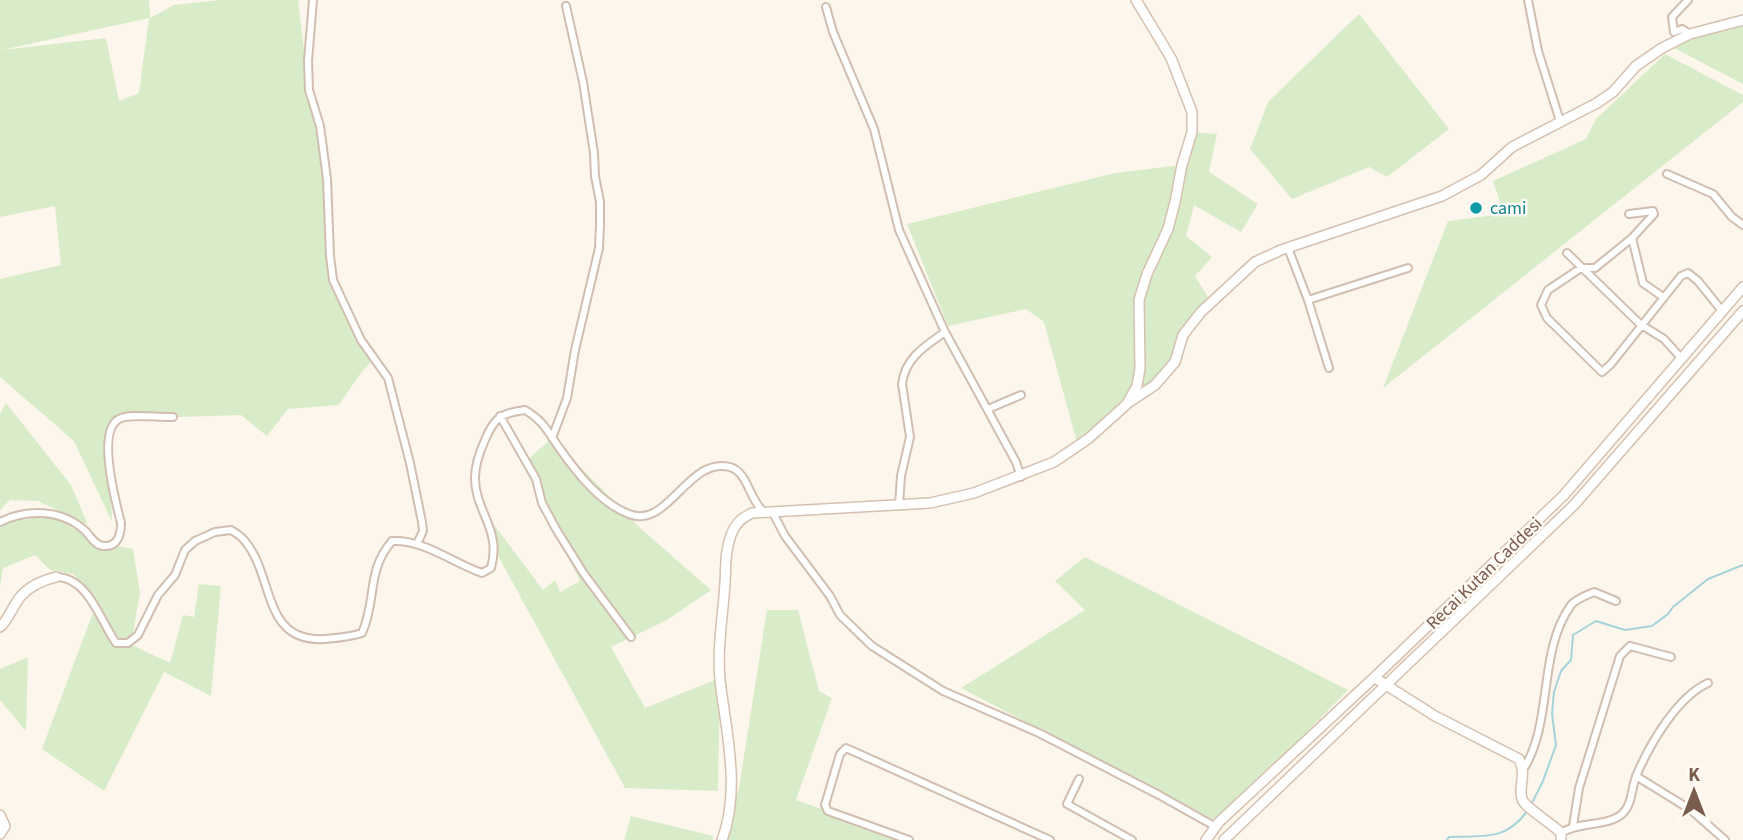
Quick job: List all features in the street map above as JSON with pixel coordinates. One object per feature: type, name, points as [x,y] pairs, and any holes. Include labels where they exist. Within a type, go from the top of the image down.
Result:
[{"type":"street","points":[[313,0],[308,61],[309,90],[320,127],[327,179],[330,256],[334,280],[360,340],[388,378],[422,522],[423,531],[417,544]]},
{"type":"street","points":[[1127,404],[1137,386],[1140,368],[1139,300],[1147,274],[1168,229],[1192,132],[1192,112],[1171,58],[1136,0]]},
{"type":"street","points":[[1528,0],[1538,51],[1560,121]]},
{"type":"street","points":[[1688,0],[1672,17],[1674,32],[1682,29],[1690,34]]},
{"type":"street","points":[[552,438],[567,398],[575,350],[599,248],[600,225],[594,153],[578,56],[566,6]]},
{"type":"street","points":[[826,7],[833,32],[874,129],[899,230],[945,332],[1016,462],[1021,477]]},
{"type":"street","points":[[740,519],[752,513],[930,503],[974,494],[1054,462],[1088,439],[1127,404],[1155,385],[1175,362],[1183,335],[1200,312],[1255,262],[1288,248],[1442,196],[1481,175],[1513,147],[1597,103],[1613,92],[1636,66],[1662,48],[1690,34],[1743,20]]},
{"type":"street","points":[[1667,174],[1713,194],[1732,217],[1743,225]]},
{"type":"street","points":[[1629,214],[1649,210],[1654,214],[1632,238],[1595,268],[1581,268],[1548,290],[1541,305],[1547,318],[1602,372],[1681,276],[1688,273],[1698,281],[1723,312]]},
{"type":"street","points":[[1632,238],[1643,283],[1663,297]]},
{"type":"street","points":[[1288,248],[1308,300],[1329,368]]},
{"type":"street","points":[[1567,253],[1640,324],[1664,338],[1682,359]]},
{"type":"street","points":[[1308,300],[1408,268]]},
{"type":"street","name":"Recai Kutan Caddesi","points":[[1206,840],[1280,764],[1375,678],[1564,495],[1743,287]]},
{"type":"street","name":"Recai Kutan Caddesi","points":[[1224,840],[1574,505],[1743,311]]},
{"type":"street","points":[[899,505],[901,476],[910,437],[902,376],[918,352],[945,332]]},
{"type":"street","points":[[988,409],[1021,396]]},
{"type":"street","points":[[0,628],[20,596],[42,581],[67,577],[78,584],[116,643],[128,643],[138,635],[158,595],[175,575],[185,550],[195,541],[215,532],[231,530],[244,539],[253,554],[280,621],[291,633],[309,640],[349,637],[362,633],[374,572],[381,553],[392,541],[403,540],[417,544],[482,573],[491,568],[496,552],[474,477],[485,439],[500,416],[525,410],[540,419],[578,474],[614,506],[631,516],[647,516],[658,510],[698,474],[715,467],[730,467],[742,474],[756,506],[770,513],[830,596],[840,615],[872,646],[960,700],[1039,733],[1216,827]]},
{"type":"street","points":[[0,522],[27,512],[50,514],[78,525],[99,545],[114,543],[121,535],[108,452],[109,438],[115,423],[119,419],[132,416],[173,417]]},
{"type":"street","points":[[500,416],[536,479],[542,503],[556,529],[584,574],[631,637]]},
{"type":"street","points":[[722,840],[732,787],[726,713],[720,678],[725,560],[732,533],[749,509],[752,499]]},
{"type":"street","points":[[1522,770],[1533,750],[1555,640],[1572,603],[1594,592],[1616,601]]},
{"type":"street","points":[[1573,826],[1579,788],[1620,656],[1630,646],[1671,657]]},
{"type":"street","points":[[1375,678],[1435,716],[1519,759],[1522,770],[1521,799],[1561,836],[1573,826],[1608,820],[1623,813],[1631,797],[1636,776],[1672,714],[1708,682]]},
{"type":"street","points":[[909,840],[828,811],[825,805],[840,754],[846,748],[1050,840]]},
{"type":"street","points":[[1636,776],[1691,810],[1726,840]]},
{"type":"street","points":[[1079,779],[1067,804],[1132,840]]},
{"type":"street","points":[[0,815],[5,826],[0,834]]},
{"type":"green space","points":[[0,0],[149,0],[150,18],[174,5],[220,0],[298,0],[309,90],[320,127],[334,280],[373,360],[339,405],[288,409],[267,436],[241,415],[119,419],[109,438],[112,522],[74,441],[0,377],[0,279],[61,265],[55,206],[0,217]],"holes":[[[149,18],[139,93],[119,101],[106,38],[2,50]]]},
{"type":"green space","points":[[1359,14],[1449,129],[1387,177],[1369,167],[1292,199],[1250,149],[1268,102]]},
{"type":"green space","points":[[1743,20],[1743,84],[1670,46],[1690,34]]},
{"type":"green space","points":[[1665,54],[1743,95],[1743,102],[1383,388],[1448,221],[1504,214],[1493,181],[1586,139],[1596,119]]},
{"type":"green space","points":[[1192,132],[1217,134],[1209,172],[1258,204],[1241,232],[1194,205],[1186,236],[1212,257],[1195,276],[1211,302],[1183,335],[1175,362],[1155,385],[1137,386],[1127,404],[1078,446],[1044,322],[1026,309],[948,326],[907,224],[1115,173],[1182,165]]},
{"type":"green space","points":[[6,403],[71,485],[88,525],[38,501],[10,500],[0,510],[0,414]]},
{"type":"green space","points":[[552,438],[639,527],[711,590],[667,620],[611,647],[645,708],[720,678],[718,791],[625,788],[496,552],[482,509],[543,590],[555,580],[560,592],[580,581],[542,503],[526,461]]},
{"type":"green space","points":[[50,514],[94,541],[133,549],[140,593],[132,640],[128,643],[170,663],[183,615],[194,617],[199,584],[221,586],[211,696],[164,672],[104,791],[42,749],[94,610],[74,574],[50,570],[35,555],[3,568],[0,586],[0,528],[12,516],[23,520]]},
{"type":"green space","points":[[1085,557],[1348,690],[1218,822],[961,688],[1085,610],[1055,581]]},
{"type":"green space","points":[[767,610],[798,610],[819,691],[832,698],[796,800],[909,840],[723,840],[739,788]]},
{"type":"green space","points":[[28,657],[26,731],[0,700],[0,669]]},
{"type":"green space","points":[[631,816],[713,836],[713,840],[624,840]]},
{"type":"waterway","points":[[1531,805],[1556,745],[1552,714],[1554,692],[1561,671],[1571,660],[1573,635],[1596,621],[1625,630],[1652,626],[1708,579],[1743,565]]},
{"type":"waterway","points":[[1447,840],[1449,837],[1485,836],[1504,831],[1512,827],[1528,810]]},
{"type":"place","name":"cami","points":[[1476,208]]}]
